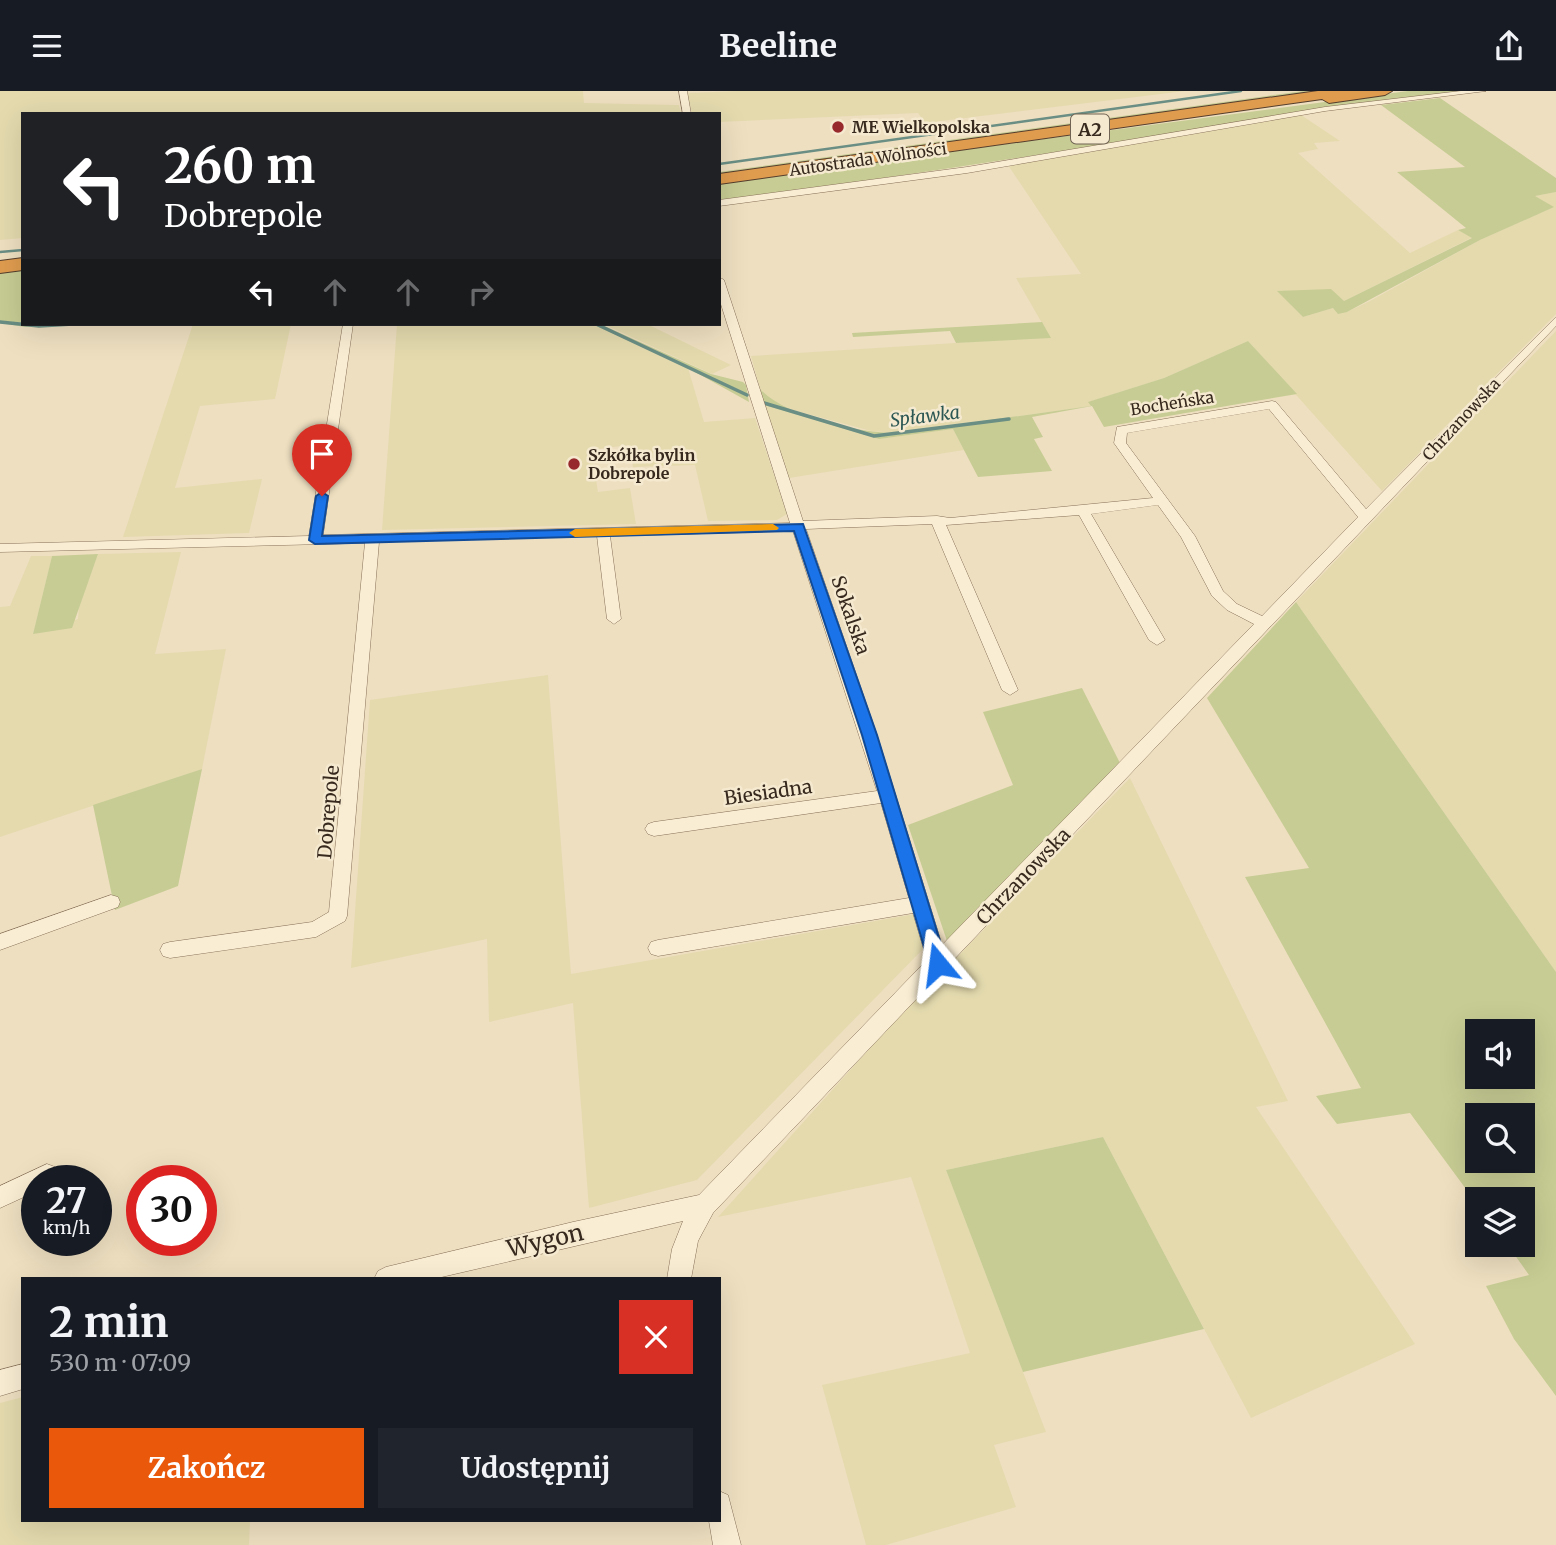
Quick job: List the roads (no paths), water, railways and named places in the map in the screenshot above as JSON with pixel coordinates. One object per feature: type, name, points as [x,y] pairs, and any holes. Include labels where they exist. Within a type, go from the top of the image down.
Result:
[{"type":"highway","name":"Autostrada Wolności","points":[[721,169],[1288,91]]},
{"type":"highway","name":"Autostrada Wolności","points":[[721,179],[1260,97],[1350,91]]},
{"type":"highway","points":[[1148,111],[1260,97],[1385,91]]},
{"type":"highway","points":[[0,260],[21,257]]},
{"type":"highway","points":[[0,267],[21,264]]},
{"type":"street","points":[[683,91],[687,112]]},
{"type":"street","points":[[721,202],[967,170],[1325,109],[1482,91]]},
{"type":"street","name":"Sokalska","points":[[721,286],[888,796],[938,964]]},
{"type":"street","name":"Chrzanowska","points":[[679,1277],[679,1258],[688,1230],[705,1205],[1556,320]]},
{"type":"street","points":[[315,540],[348,326]]},
{"type":"street","name":"Bocheńska","points":[[1265,624],[1232,607],[1217,593],[1188,536],[1120,443],[1121,430],[1272,405],[1366,518]]},
{"type":"street","points":[[0,548],[799,527],[810,523],[950,522],[1162,501]]},
{"type":"street","points":[[1083,510],[1157,640]]},
{"type":"street","points":[[937,520],[1010,690]]},
{"type":"street","points":[[603,532],[614,619]]},
{"type":"street","name":"Dobrepole","points":[[170,950],[316,929],[338,916],[372,538]]},
{"type":"street","name":"Biesiadna","points":[[654,829],[888,796]]},
{"type":"street","points":[[0,942],[111,902]]},
{"type":"street","points":[[658,948],[920,904]]},
{"type":"street","points":[[0,1197],[21,1187]]},
{"type":"street","name":"Wygon","points":[[394,1277],[573,1233],[705,1205]]},
{"type":"street","points":[[0,1383],[21,1377]]},
{"type":"street","points":[[721,1514],[727,1545]]},
{"type":"waterway","points":[[721,164],[1241,91]]},
{"type":"waterway","points":[[0,252],[21,250]]},
{"type":"waterway","name":"Spławka","points":[[0,322],[21,324]]},
{"type":"waterway","name":"Spławka","points":[[600,326],[747,395]]},
{"type":"waterway","name":"Spławka","points":[[764,403],[874,436],[1009,419]]},
{"type":"place","name":"ME Wielkopolska","points":[[838,127]]},
{"type":"place","name":"Szkółka bylin Dobrepole","points":[[574,464]]}]
